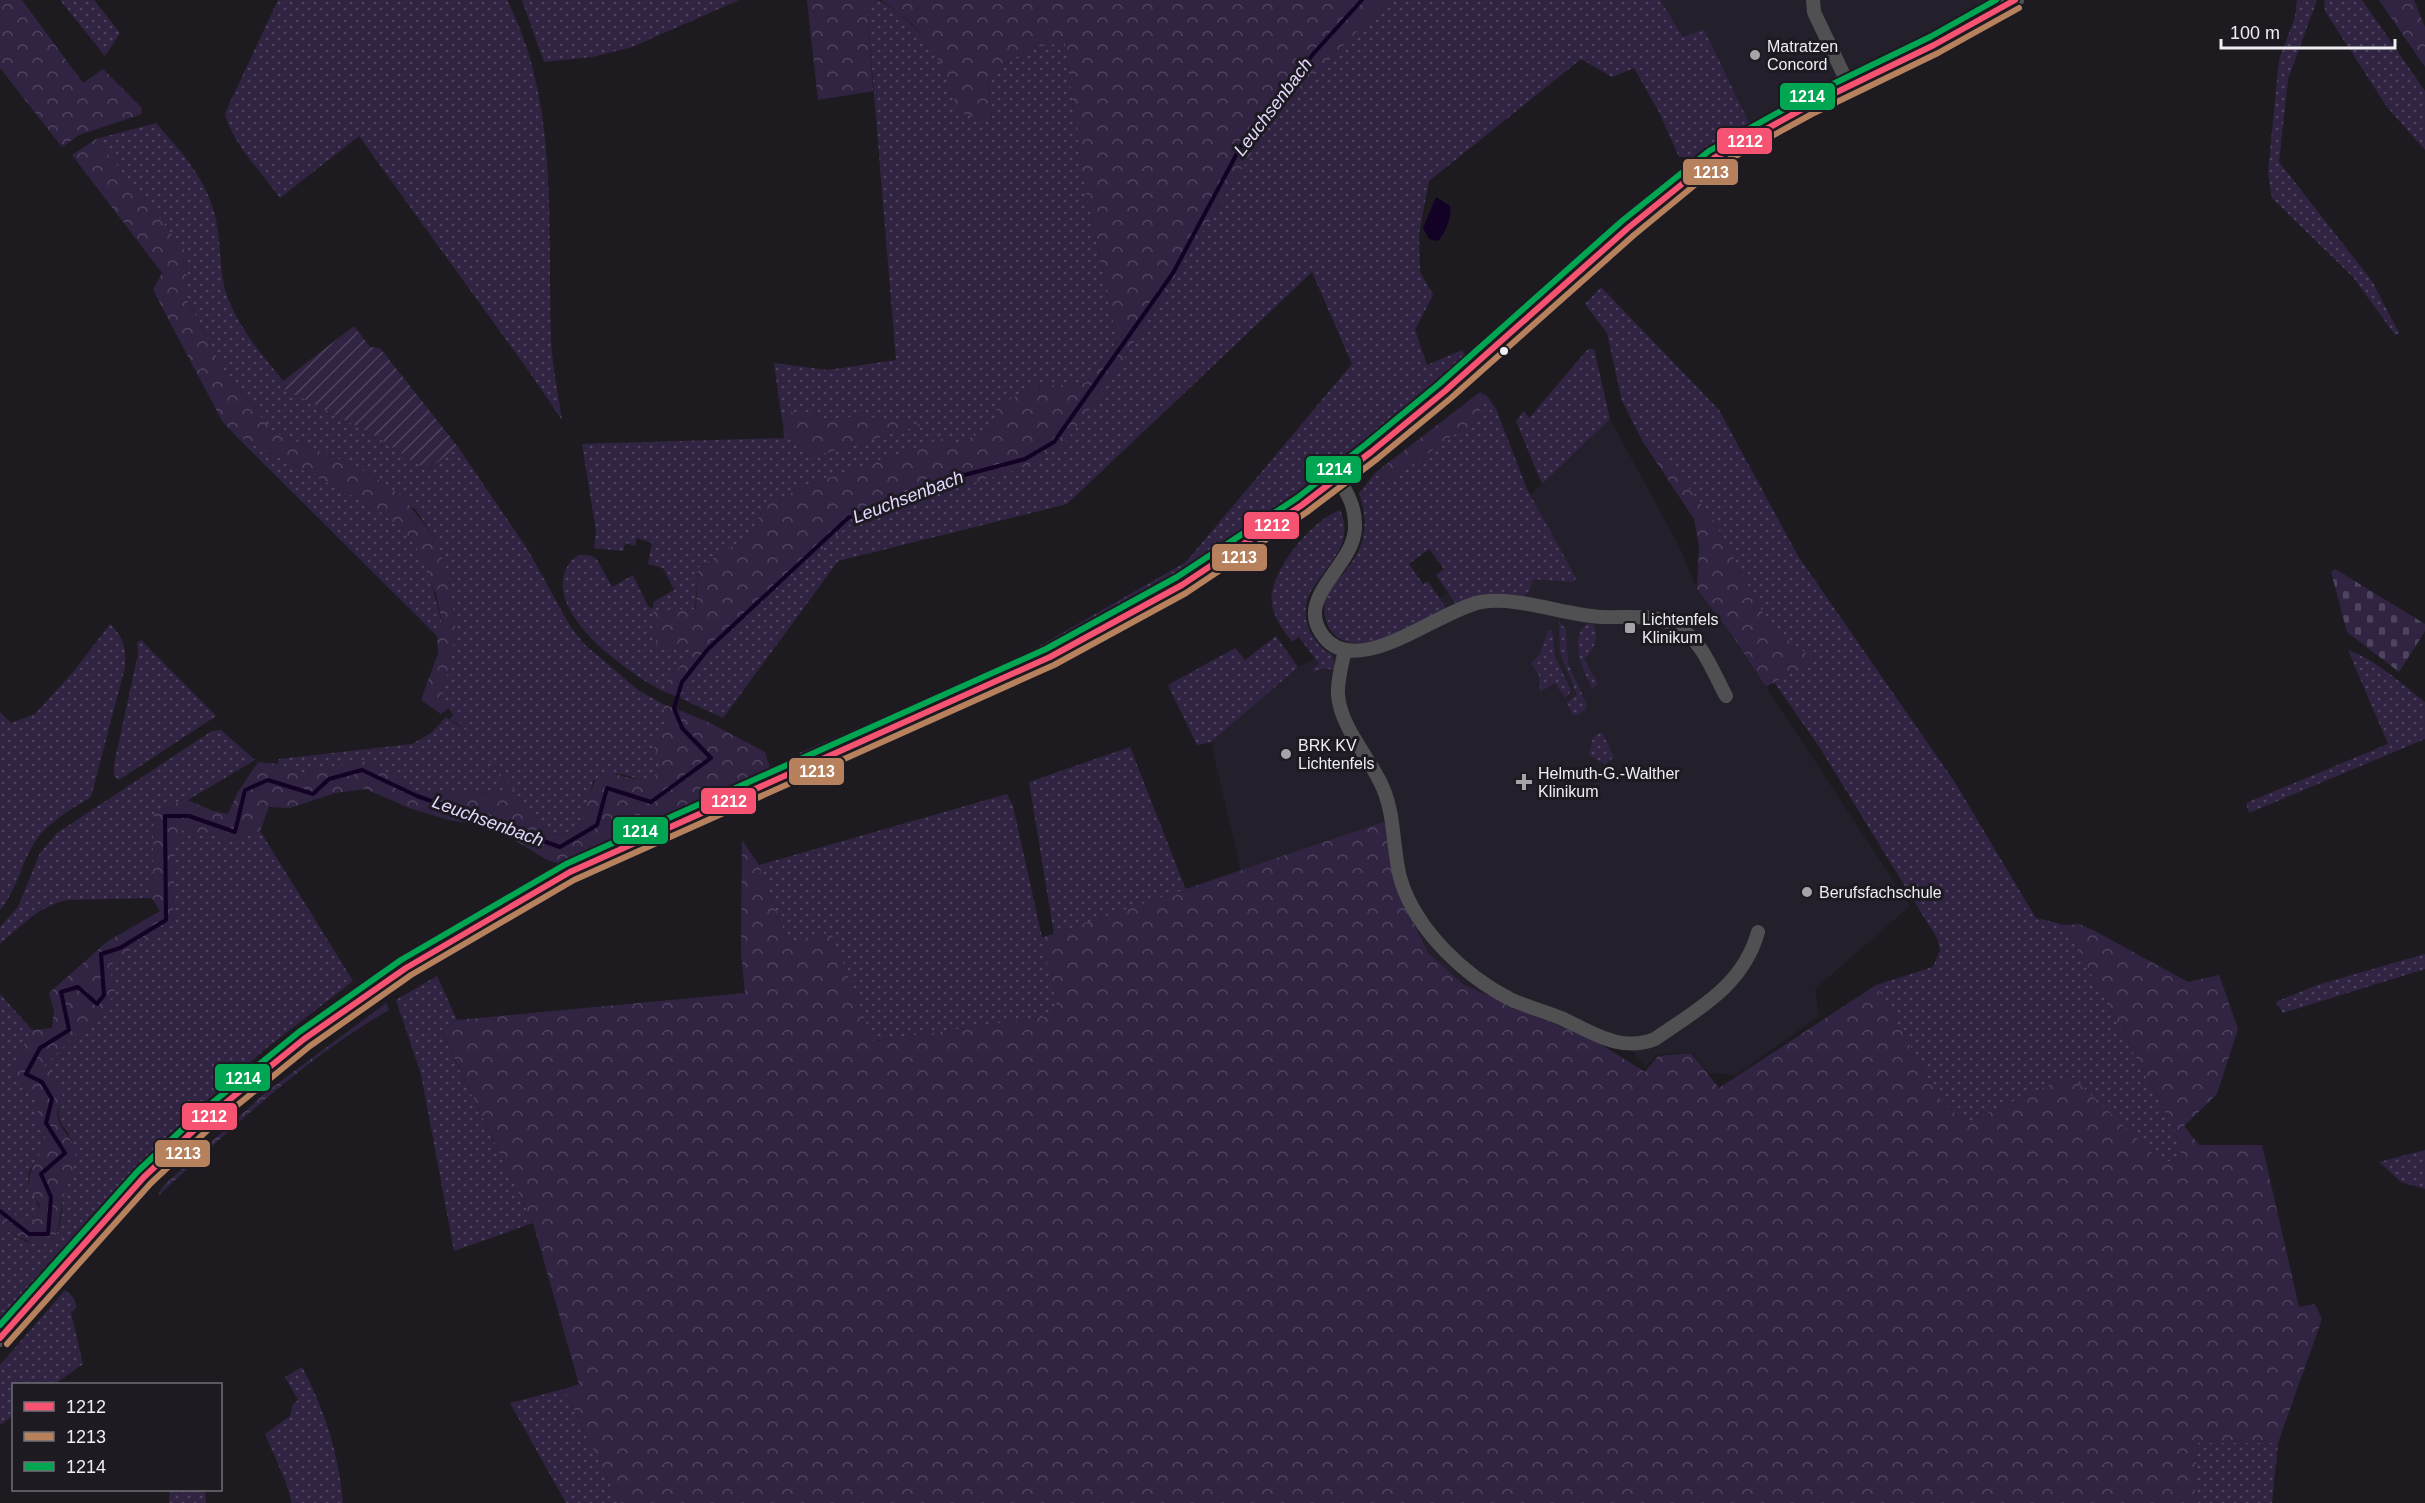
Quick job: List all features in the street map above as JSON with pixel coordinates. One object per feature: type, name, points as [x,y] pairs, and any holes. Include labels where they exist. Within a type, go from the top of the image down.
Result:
[{"type":"main road","points":[[0,1338],[157,1163],[241,1088],[325,1020],[381,981],[497,910],[570,872],[1073,645],[1182,585],[1302,505],[1338,478],[1445,391],[1681,183],[1736,145],[1976,23],[2015,0]]},
{"type":"street","points":[[1813,0],[1814,12],[1849,86]]},
{"type":"street","points":[[1338,478],[1352,503],[1355,530],[1343,560],[1320,594],[1314,614],[1316,624],[1324,637],[1345,650],[1363,652],[1372,650],[1454,610],[1494,601],[1590,615],[1653,617],[1678,626],[1689,634],[1699,646],[1725,696]]},
{"type":"street","points":[[1345,650],[1339,682],[1340,706],[1348,726],[1383,787],[1392,813],[1401,882],[1416,911],[1434,937],[1452,958],[1482,982],[1511,999],[1560,1018],[1600,1038],[1625,1044],[1643,1044],[1655,1040],[1725,987],[1749,960],[1758,932]]},
{"type":"shaded area","points":[[1660,0],[1996,0],[1751,127],[1704,29],[1683,38]]},
{"type":"shaded area","points":[[1436,197],[1450,206],[1448,224],[1438,241],[1429,239],[1423,228]]},
{"type":"shaded area","name":"Helmuth-G.-Walther Klinikum","points":[[1610,419],[1680,548],[1697,589],[1732,635],[1910,906],[1815,989],[1819,1016],[1736,1075],[1708,1073],[1692,1052],[1658,1054],[1646,1065],[1625,1044],[1594,1040],[1464,985],[1428,953],[1413,925],[1397,889],[1389,859],[1389,826],[1383,822],[1241,872],[1211,742],[1298,667],[1411,610],[1547,548],[1531,494]]},
{"type":"green space","points":[[0,0],[22,0],[83,83],[103,69],[141,107],[142,114],[79,135],[62,147],[0,68]]},
{"type":"green space","points":[[60,0],[94,0],[120,33],[105,56]]},
{"type":"green space","points":[[278,0],[507,0],[524,40],[536,81],[543,123],[549,209],[552,348],[562,420],[359,136],[280,198],[240,146],[228,124],[225,113]]},
{"type":"green space","points":[[522,0],[739,0],[632,47],[592,57],[544,62]]},
{"type":"green space","points":[[807,0],[878,0],[867,8],[873,91],[818,100]]},
{"type":"green space","points":[[878,0],[897,11],[927,40],[940,57],[949,80],[992,121],[988,74],[1033,47],[1065,42],[1082,172],[1114,326],[1126,329],[1086,383],[1030,387],[997,408],[994,428],[957,443],[947,437],[800,488],[763,508],[752,534],[698,568],[692,649],[663,691],[628,669],[590,636],[575,618],[565,598],[563,579],[571,561],[582,555],[596,558],[612,587],[633,575],[648,606],[653,609],[653,602],[674,590],[663,568],[648,564],[652,543],[637,538],[635,546],[625,543],[623,551],[594,548],[596,531],[582,444],[784,438],[783,425],[815,456],[848,445],[864,416],[824,420],[812,413],[781,414],[774,363],[828,370],[896,360],[867,8]]},
{"type":"green space","points":[[881,0],[1387,0],[1272,120],[1105,389],[1062,446],[1024,467],[853,521],[712,652],[680,698],[663,691],[692,649],[657,650],[653,610],[696,609],[698,568],[752,534],[763,508],[800,488],[947,437],[957,443],[994,428],[997,408],[1030,387],[1086,383],[1126,330],[1114,326],[1082,172],[1065,43],[1033,47],[988,74],[992,122],[958,112],[940,61],[932,48],[911,23]]},
{"type":"green space","points":[[1387,0],[1660,0],[1683,37],[1704,29],[1751,127],[1701,157],[1679,157],[1659,112],[1634,68],[1612,77],[1581,59],[1429,181],[1419,234],[1420,272],[1433,295],[1415,330],[1427,365],[1462,350],[1468,359],[1390,422],[1191,573],[1050,651],[806,759],[799,753],[1010,663],[1186,562],[1352,364],[1312,272],[1067,504],[838,561],[723,718],[680,698],[711,652],[853,521],[1024,467],[1062,446],[1105,389],[1272,120]]},
{"type":"green space","points":[[2297,0],[2317,0],[2288,79],[2279,162],[2372,281],[2399,333],[2395,335],[2353,277],[2272,198],[2268,172],[2279,60],[2295,17]]},
{"type":"green space","points":[[2324,0],[2362,0],[2425,91],[2425,150],[2387,107],[2325,11]]},
{"type":"green space","points":[[2379,0],[2414,0],[2425,27],[2425,67]]},
{"type":"green space","points":[[156,123],[193,168],[207,192],[216,220],[223,281],[229,301],[247,333],[283,381],[281,387],[372,434],[427,470],[458,447],[528,550],[570,626],[584,644],[638,690],[663,704],[665,721],[654,748],[662,759],[663,768],[656,775],[639,779],[622,774],[612,774],[593,781],[585,811],[577,827],[570,832],[549,834],[453,715],[440,694],[449,670],[456,629],[446,567],[433,536],[416,510],[379,480],[351,464],[273,432],[223,369],[186,297],[187,253],[96,139]]},
{"type":"green space","points":[[96,139],[187,253],[186,298],[223,369],[273,432],[351,464],[379,480],[404,498],[433,536],[446,567],[456,629],[449,670],[440,694],[449,708],[441,714],[421,700],[438,653],[437,636],[442,623],[436,594],[415,544],[396,524],[374,507],[235,435],[222,421],[153,290],[162,273],[72,155]]},
{"type":"green space","points":[[1601,287],[1719,410],[1798,556],[1954,781],[2036,918],[2065,925],[2174,1129],[2183,1157],[2163,1164],[2070,1075],[1969,1122],[1955,1114],[1940,1099],[1876,985],[1933,967],[1940,950],[1938,940],[1820,748],[1774,682],[1813,659],[1771,628],[1712,518],[1658,450],[1643,442],[1622,401],[1607,333],[1585,304]]},
{"type":"green space","points":[[354,326],[370,347],[380,348],[458,447],[427,470],[372,434],[280,387],[283,381]]},
{"type":"green space","points":[[1588,349],[1594,349],[1610,419],[1542,484],[1516,421],[1524,411],[1529,418]]},
{"type":"green space","points":[[1480,392],[1487,396],[1496,409],[1527,489],[1576,578],[1573,582],[1533,579],[1529,591],[1524,596],[1490,594],[1473,597],[1456,604],[1436,575],[1444,569],[1429,549],[1409,564],[1423,584],[1428,581],[1447,610],[1384,638],[1367,642],[1351,642],[1338,638],[1328,626],[1324,603],[1331,588],[1353,561],[1362,543],[1365,524],[1359,493],[1375,473],[1387,483],[1452,436],[1480,420]]},
{"type":"green space","points":[[1480,392],[1480,420],[1452,436],[1387,483],[1375,473]]},
{"type":"green space","points":[[812,413],[824,420],[864,416],[923,425],[815,456],[783,425],[781,414]]},
{"type":"green space","points":[[235,435],[374,507],[396,524],[415,544],[429,573],[442,624],[437,636]]},
{"type":"green space","points":[[1643,442],[1658,450],[1712,518],[1771,628],[1814,659],[1766,687],[1732,635],[1697,589],[1699,546],[1694,519]]},
{"type":"green space","points":[[1340,510],[1344,522],[1342,542],[1333,561],[1308,597],[1306,607],[1308,626],[1317,642],[1332,655],[1335,670],[1323,668],[1314,672],[1312,670],[1319,664],[1299,637],[1292,642],[1277,620],[1272,605],[1272,592],[1284,564],[1294,549],[1317,525]]},
{"type":"green space","points":[[2335,569],[2425,624],[2425,631],[2399,672],[2347,632],[2331,572]]},
{"type":"green space","points":[[1559,621],[1566,630],[1568,663],[1587,705],[1585,710],[1578,715],[1573,714],[1567,703],[1577,695],[1560,652]]},
{"type":"green space","points":[[1588,623],[1593,624],[1596,633],[1593,647],[1584,659],[1598,684],[1592,688],[1581,663],[1578,646],[1582,630]]},
{"type":"green space","points":[[110,624],[123,643],[125,667],[91,797],[56,820],[39,836],[28,854],[11,893],[0,910],[0,712],[11,723],[35,714],[74,671]]},
{"type":"green space","points":[[1548,630],[1552,630],[1555,657],[1571,691],[1565,698],[1555,683],[1540,692],[1539,675],[1531,663],[1540,654]]},
{"type":"green space","points":[[1276,636],[1298,667],[1211,742],[1197,745],[1168,685],[1235,648],[1245,660]]},
{"type":"green space","points":[[141,640],[216,716],[119,780],[114,776],[114,764],[138,654],[137,643]]},
{"type":"green space","points":[[2348,650],[2379,666],[2425,702],[2425,739],[2249,813],[2246,803],[2388,744]]},
{"type":"green space","points":[[663,704],[706,721],[765,752],[772,774],[568,866],[547,860],[495,828],[449,820],[409,808],[366,789],[335,793],[290,808],[269,807],[260,831],[238,840],[181,830],[175,846],[173,925],[153,934],[109,965],[115,992],[98,1019],[77,1034],[44,1066],[60,1088],[58,1119],[75,1151],[74,1168],[62,1201],[57,1234],[54,1239],[39,1243],[0,1227],[0,1203],[22,1221],[31,1224],[40,1210],[29,1179],[34,1164],[48,1141],[37,1127],[38,1097],[32,1089],[8,1074],[32,1030],[52,1028],[54,1011],[49,993],[108,941],[160,911],[152,898],[154,814],[185,799],[213,811],[228,814],[238,792],[258,762],[278,764],[301,773],[360,760],[380,768],[421,794],[504,792],[502,782],[492,764],[456,723],[449,720],[453,715],[549,834],[563,834],[573,830],[580,823],[595,781],[602,772],[642,779],[649,778],[663,768],[653,743],[665,722]]},
{"type":"green space","points":[[446,717],[479,747],[493,765],[503,783],[505,792],[421,794],[380,768],[360,760],[301,773],[278,764],[279,759],[412,744],[431,733]]},
{"type":"green space","points":[[221,730],[255,760],[188,800],[184,799],[154,814],[152,898],[68,900],[58,903],[31,917],[0,944],[0,927],[18,907],[40,853],[57,833],[212,731]]},
{"type":"green space","points":[[1602,732],[1614,757],[1605,764],[1589,755],[1593,737]]},
{"type":"green space","points":[[1130,747],[1186,890],[1054,934],[1029,782]]},
{"type":"green space","points":[[1007,794],[1013,806],[1059,1015],[873,1041],[831,933],[789,944],[759,865]]},
{"type":"green space","points":[[1383,822],[1389,826],[1389,859],[1397,889],[1428,953],[1464,985],[1594,1040],[1645,1072],[1658,1056],[1691,1053],[1719,1088],[1876,985],[1940,1099],[1955,1114],[1969,1122],[2070,1075],[2163,1163],[2182,1157],[2174,1129],[2065,925],[2079,924],[2095,931],[2188,982],[2219,975],[2238,1029],[2217,1094],[2184,1126],[2199,1145],[2262,1145],[2299,1307],[2315,1304],[2322,1319],[2278,1443],[2198,1443],[2194,1483],[2198,1503],[619,1503],[564,1389],[579,1384],[533,1223],[441,1030],[457,1020],[745,993],[741,952],[742,840],[759,865],[789,944],[831,932],[873,1041],[1059,1015],[1041,938]]},
{"type":"green space","points":[[181,830],[238,840],[260,831],[353,981],[264,1050],[156,1146],[135,1174],[0,1319],[0,1227],[27,1242],[54,1239],[60,1225],[64,1193],[73,1169],[75,1157],[72,1141],[62,1125],[59,1114],[62,1095],[43,1066],[77,1034],[98,1019],[115,992],[108,965],[153,934],[173,925],[175,846]]},
{"type":"green space","points":[[2425,954],[2425,969],[2283,1013],[2276,1002],[2317,985]]},
{"type":"green space","points":[[437,976],[457,1020],[441,1031],[533,1223],[454,1251],[421,1074],[396,1000]]},
{"type":"green space","points":[[0,994],[32,1030],[9,1074],[32,1089],[39,1097],[49,1141],[29,1171],[28,1181],[40,1210],[31,1224],[22,1221],[0,1203]]},
{"type":"green space","points":[[386,1003],[389,1010],[357,1029],[297,1073],[240,1121],[158,1196],[162,1187],[265,1093]]},
{"type":"green space","points":[[2425,1150],[2425,1189],[2401,1182],[2379,1162]]},
{"type":"green space","points":[[65,1290],[73,1297],[77,1307],[71,1313],[83,1364],[56,1383],[12,1383],[12,1417],[0,1425],[0,1365]]},
{"type":"green space","points":[[302,1367],[318,1400],[330,1433],[343,1503],[292,1503],[285,1480],[265,1434],[290,1416],[293,1404],[298,1400],[285,1377]]},
{"type":"green space","points":[[564,1389],[619,1503],[566,1503],[510,1403]]},
{"type":"green space","points":[[2198,1443],[2278,1443],[2272,1503],[2198,1503],[2194,1483]]},
{"type":"green space","points":[[170,1491],[205,1491],[206,1503],[169,1503]]},
{"type":"waterway","name":"Leuchsenbach","points":[[0,1211],[29,1234],[48,1234],[51,1197],[41,1174],[65,1153],[46,1123],[52,1099],[42,1082],[26,1074],[40,1048],[69,1030],[61,992],[78,987],[97,1004],[104,995],[101,954],[120,948],[166,920],[165,816],[189,816],[235,832],[245,790],[268,780],[313,794],[329,779],[362,770],[417,796],[560,847],[597,825],[607,788],[651,802],[711,758],[682,728],[674,708],[682,682],[708,649],[848,518],[934,483],[1025,459],[1054,442],[1173,273],[1241,146],[1314,53],[1362,0]]},
{"type":"transit line","name":"1214","points":[[0,1325],[138,1171],[201,1112],[299,1032],[401,960],[566,864],[1046,649],[1177,577],[1297,498],[1365,445],[1439,384],[1622,221],[1709,151],[1804,98],[1930,37],[1996,0]]},
{"type":"transit line","name":"1212","points":[[0,1338],[144,1177],[207,1118],[304,1039],[406,968],[570,872],[1050,657],[1182,585],[1302,505],[1371,452],[1445,391],[1628,228],[1714,158],[1808,106],[1934,45],[2015,0]]},
{"type":"transit line","name":"1213","points":[[7,1344],[151,1183],[213,1125],[310,1046],[411,975],[574,880],[1054,665],[1186,593],[1307,512],[1377,459],[1451,398],[1634,235],[1719,165],[1812,114],[1938,53],[2019,8]]},
{"type":"place","name":"Matratzen Concord","points":[[1755,55]]},
{"type":"place","name":"Lichtenfels Klinikum","points":[[1630,628]]},
{"type":"place","name":"BRK KV Lichtenfels","points":[[1286,754]]},
{"type":"place","name":"Helmuth-G.-Walther Klinikum","points":[[1524,782]]},
{"type":"place","name":"Berufsfachschule","points":[[1807,892]]}]
